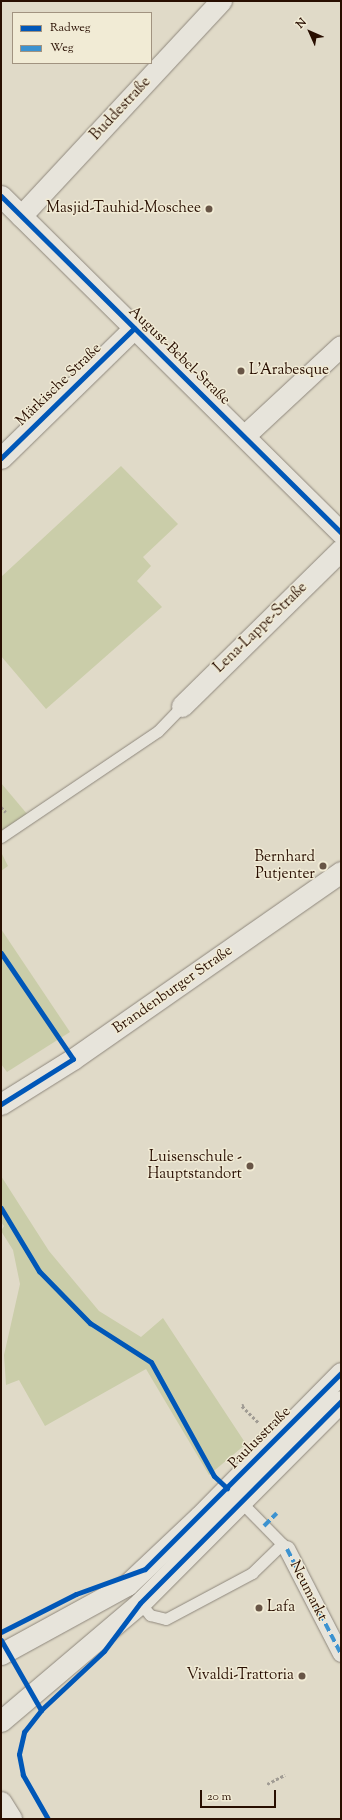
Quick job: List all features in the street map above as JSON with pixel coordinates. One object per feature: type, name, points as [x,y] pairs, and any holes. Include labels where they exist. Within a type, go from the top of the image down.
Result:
[{"type":"street","name":"Buddestraße","points":[[21,216],[221,1]]},
{"type":"street","name":"August-Bebel-Straße","points":[[1,196],[341,533]]},
{"type":"street","name":"Märkische Straße","points":[[1,458],[134,328]]},
{"type":"street","points":[[244,436],[341,346]]},
{"type":"street","name":"Lena-Lappe-Straße","points":[[182,706],[341,550]]},
{"type":"street","name":"Brandenburger Straße","points":[[1,1104],[73,1059],[341,872]]},
{"type":"street","name":"Paulusstraße","points":[[1,1721],[140,1603],[341,1373]]},
{"type":"street","name":"Paulusstraße","points":[[1,1654],[127,1585],[234,1495],[341,1401]]},
{"type":"street","name":"Neumarkt","points":[[284,1547],[341,1654]]},
{"type":"street","points":[[127,1585],[140,1603]]},
{"type":"street","points":[[1,1803],[11,1819]]},
{"type":"lane","points":[[1,836],[158,731],[182,706]]},
{"type":"lane","points":[[140,1603],[150,1615],[166,1619],[252,1573],[284,1547],[234,1495]]},
{"type":"path","points":[[1,953],[73,1059]]},
{"type":"path","points":[[1,1208],[39,1271],[90,1322],[151,1362],[214,1476],[234,1495]]},
{"type":"path","points":[[268,1784],[285,1775]]},
{"type":"green space","points":[[121,466],[178,524],[143,557],[151,566],[137,581],[162,607],[46,709],[1,656],[1,577]]},
{"type":"green space","points":[[1,783],[33,821],[1,842]]},
{"type":"green space","points":[[1,852],[8,866],[1,871]]},
{"type":"green space","points":[[1,929],[70,1032],[7,1072],[1,1064]]},
{"type":"green space","points":[[1,1176],[49,1251],[99,1311],[141,1337],[163,1318],[246,1444],[209,1475],[146,1369],[45,1426],[19,1380],[6,1385],[4,1355],[20,1284],[13,1250],[1,1231],[4,1226],[1,1222]]},
{"type":"marked path","points":[[264,1526],[277,1513]]},
{"type":"marked path","points":[[287,1549],[341,1654]]},
{"type":"cycle path","points":[[1,196],[341,533]]},
{"type":"cycle path","points":[[1,458],[134,328]]},
{"type":"cycle path","points":[[1,953],[73,1059],[1,1104]]},
{"type":"cycle path","points":[[1,1208],[39,1271],[90,1323],[151,1362],[214,1476],[227,1488]]},
{"type":"cycle path","points":[[1,1632],[76,1594],[145,1569],[341,1373]]},
{"type":"cycle path","points":[[48,1819],[23,1775],[19,1754],[24,1732],[41,1710],[104,1651],[140,1603],[341,1401]]},
{"type":"cycle path","points":[[1,1640],[41,1710]]},
{"type":"place","name":"Masjid-Tauhid-Moschee","points":[[209,209]]},
{"type":"place","name":"L'Arabesque","points":[[241,371]]},
{"type":"place","name":"Bernhard Putjenter","points":[[323,866]]},
{"type":"place","name":"Luisenschule - Hauptstandort","points":[[250,1166]]},
{"type":"place","name":"Lafa","points":[[259,1608]]},
{"type":"place","name":"Vivaldi-Trattoria","points":[[302,1676]]}]
